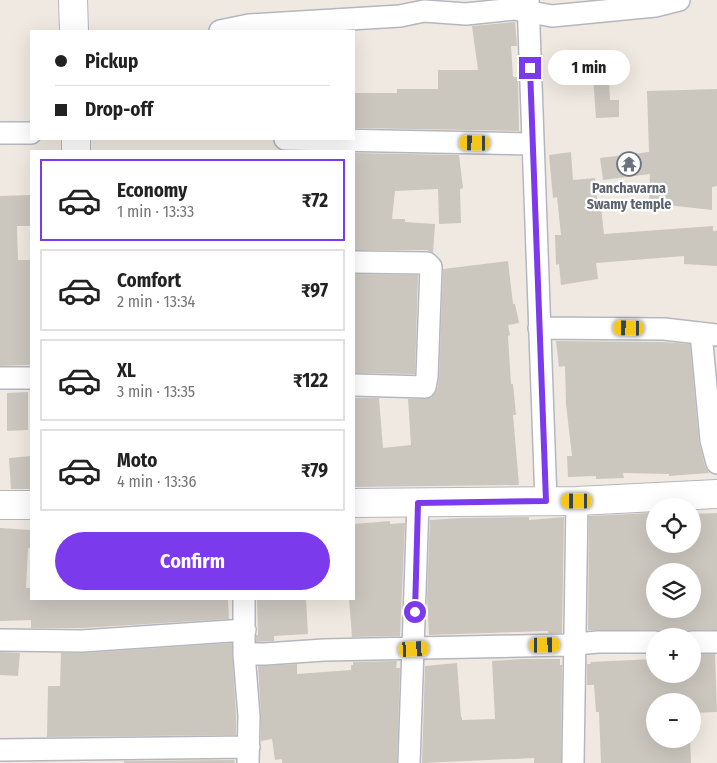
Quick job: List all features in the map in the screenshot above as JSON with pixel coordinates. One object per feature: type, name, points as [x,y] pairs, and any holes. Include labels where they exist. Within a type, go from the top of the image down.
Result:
[{"type":"street","points":[[73,0],[74,30]]},
{"type":"street","points":[[225,30],[249,25],[400,16],[424,11],[466,14],[528,6],[552,16],[655,6],[680,0]]},
{"type":"street","points":[[528,6],[546,501]]},
{"type":"street","points":[[0,133],[30,133]]},
{"type":"street","points":[[334,140],[532,144]]},
{"type":"street","points":[[355,262],[427,263],[431,266],[427,377],[425,387],[355,385]]},
{"type":"street","points":[[539,328],[664,329],[709,334],[711,440],[717,463]]},
{"type":"street","points":[[0,378],[30,378]]},
{"type":"street","points":[[355,503],[577,501],[717,494]]},
{"type":"street","points":[[573,763],[577,501]]},
{"type":"street","points":[[409,763],[418,503]]},
{"type":"street","points":[[0,505],[30,505]]},
{"type":"street","points":[[0,750],[248,755],[249,716],[244,654],[244,600]]},
{"type":"street","points":[[0,640],[82,640],[245,630]]},
{"type":"street","points":[[244,654],[324,650],[646,642]]},
{"type":"street","points":[[701,642],[717,642]]},
{"type":"building","points":[[515,22],[517,46],[511,46],[513,77],[518,77],[519,131],[355,128],[355,93],[397,93],[397,89],[438,89],[438,70],[478,70],[472,26]]},
{"type":"building","points":[[592,63],[608,63],[610,100],[619,100],[619,117],[596,118]]},
{"type":"building","points":[[717,89],[717,186],[712,187],[712,210],[649,203],[650,174],[603,180],[600,158],[649,152],[647,91]]},
{"type":"building","points":[[571,152],[573,180],[595,178],[598,208],[601,207],[604,234],[713,226],[713,231],[717,231],[717,266],[684,264],[684,256],[596,263],[598,279],[561,285],[559,264],[556,265],[555,235],[561,235],[557,197],[553,198],[549,155]]},
{"type":"building","points":[[355,153],[459,155],[463,188],[460,189],[461,223],[439,224],[438,189],[395,191],[392,219],[405,219],[405,222],[435,224],[433,253],[427,250],[355,250]]},
{"type":"building","points":[[30,195],[30,226],[17,226],[18,260],[30,260],[30,365],[0,366],[0,196]]},
{"type":"building","points":[[508,261],[513,304],[515,304],[519,323],[508,325],[510,335],[508,336],[511,384],[513,384],[516,415],[513,415],[519,485],[355,487],[355,398],[379,398],[383,448],[411,445],[408,399],[431,398],[437,390],[443,269]]},
{"type":"building","points":[[355,274],[418,275],[415,374],[355,373]]},
{"type":"building","points":[[556,341],[690,344],[699,441],[705,466],[709,473],[669,476],[669,474],[623,473],[624,478],[596,479],[596,476],[568,477],[567,456],[572,456],[566,404],[565,366],[559,367]]},
{"type":"building","points":[[28,392],[28,430],[7,431],[7,393]]},
{"type":"building","points":[[30,456],[30,489],[11,489],[9,458]]},
{"type":"building","points":[[646,513],[646,553],[701,553],[701,514],[717,513],[717,630],[701,630],[701,628],[646,628],[646,630],[588,630],[589,516]]},
{"type":"building","points":[[529,517],[529,520],[564,517],[562,633],[548,633],[548,631],[429,635],[427,596],[430,520]]},
{"type":"building","points":[[390,521],[390,524],[405,523],[400,636],[352,637],[349,600],[355,600],[355,524]]},
{"type":"building","points":[[0,528],[30,530],[26,588],[30,588],[30,600],[228,600],[229,619],[82,628],[31,628],[31,620],[0,621]]},
{"type":"building","points":[[257,600],[306,600],[308,634],[274,636],[274,641],[256,642],[256,635],[258,635]]},
{"type":"building","points":[[232,643],[236,735],[47,737],[48,686],[60,686],[61,653]]},
{"type":"building","points":[[0,652],[20,653],[18,676],[0,675]]},
{"type":"building","points":[[701,654],[715,654],[717,712],[701,713],[701,693],[646,693],[646,748],[690,748],[691,763],[601,763],[599,712],[596,712],[594,685],[587,685],[587,664],[591,664],[590,662],[646,659],[646,683],[701,683]]},
{"type":"building","points":[[560,659],[560,665],[562,665],[561,763],[534,763],[534,758],[422,763],[425,666],[457,663],[462,720],[495,719],[492,661]]},
{"type":"building","points":[[397,661],[396,668],[400,668],[397,763],[282,763],[282,759],[275,760],[272,739],[261,741],[258,666],[297,664],[297,674],[351,670],[353,662]]},
{"type":"building","points":[[234,760],[235,763],[124,763],[124,761]]},
{"type":"place","name":"Panchavarna Swamy temple","points":[[629,164]]},
{"type":"route","points":[[415,612],[418,503],[546,501],[530,68]]}]
